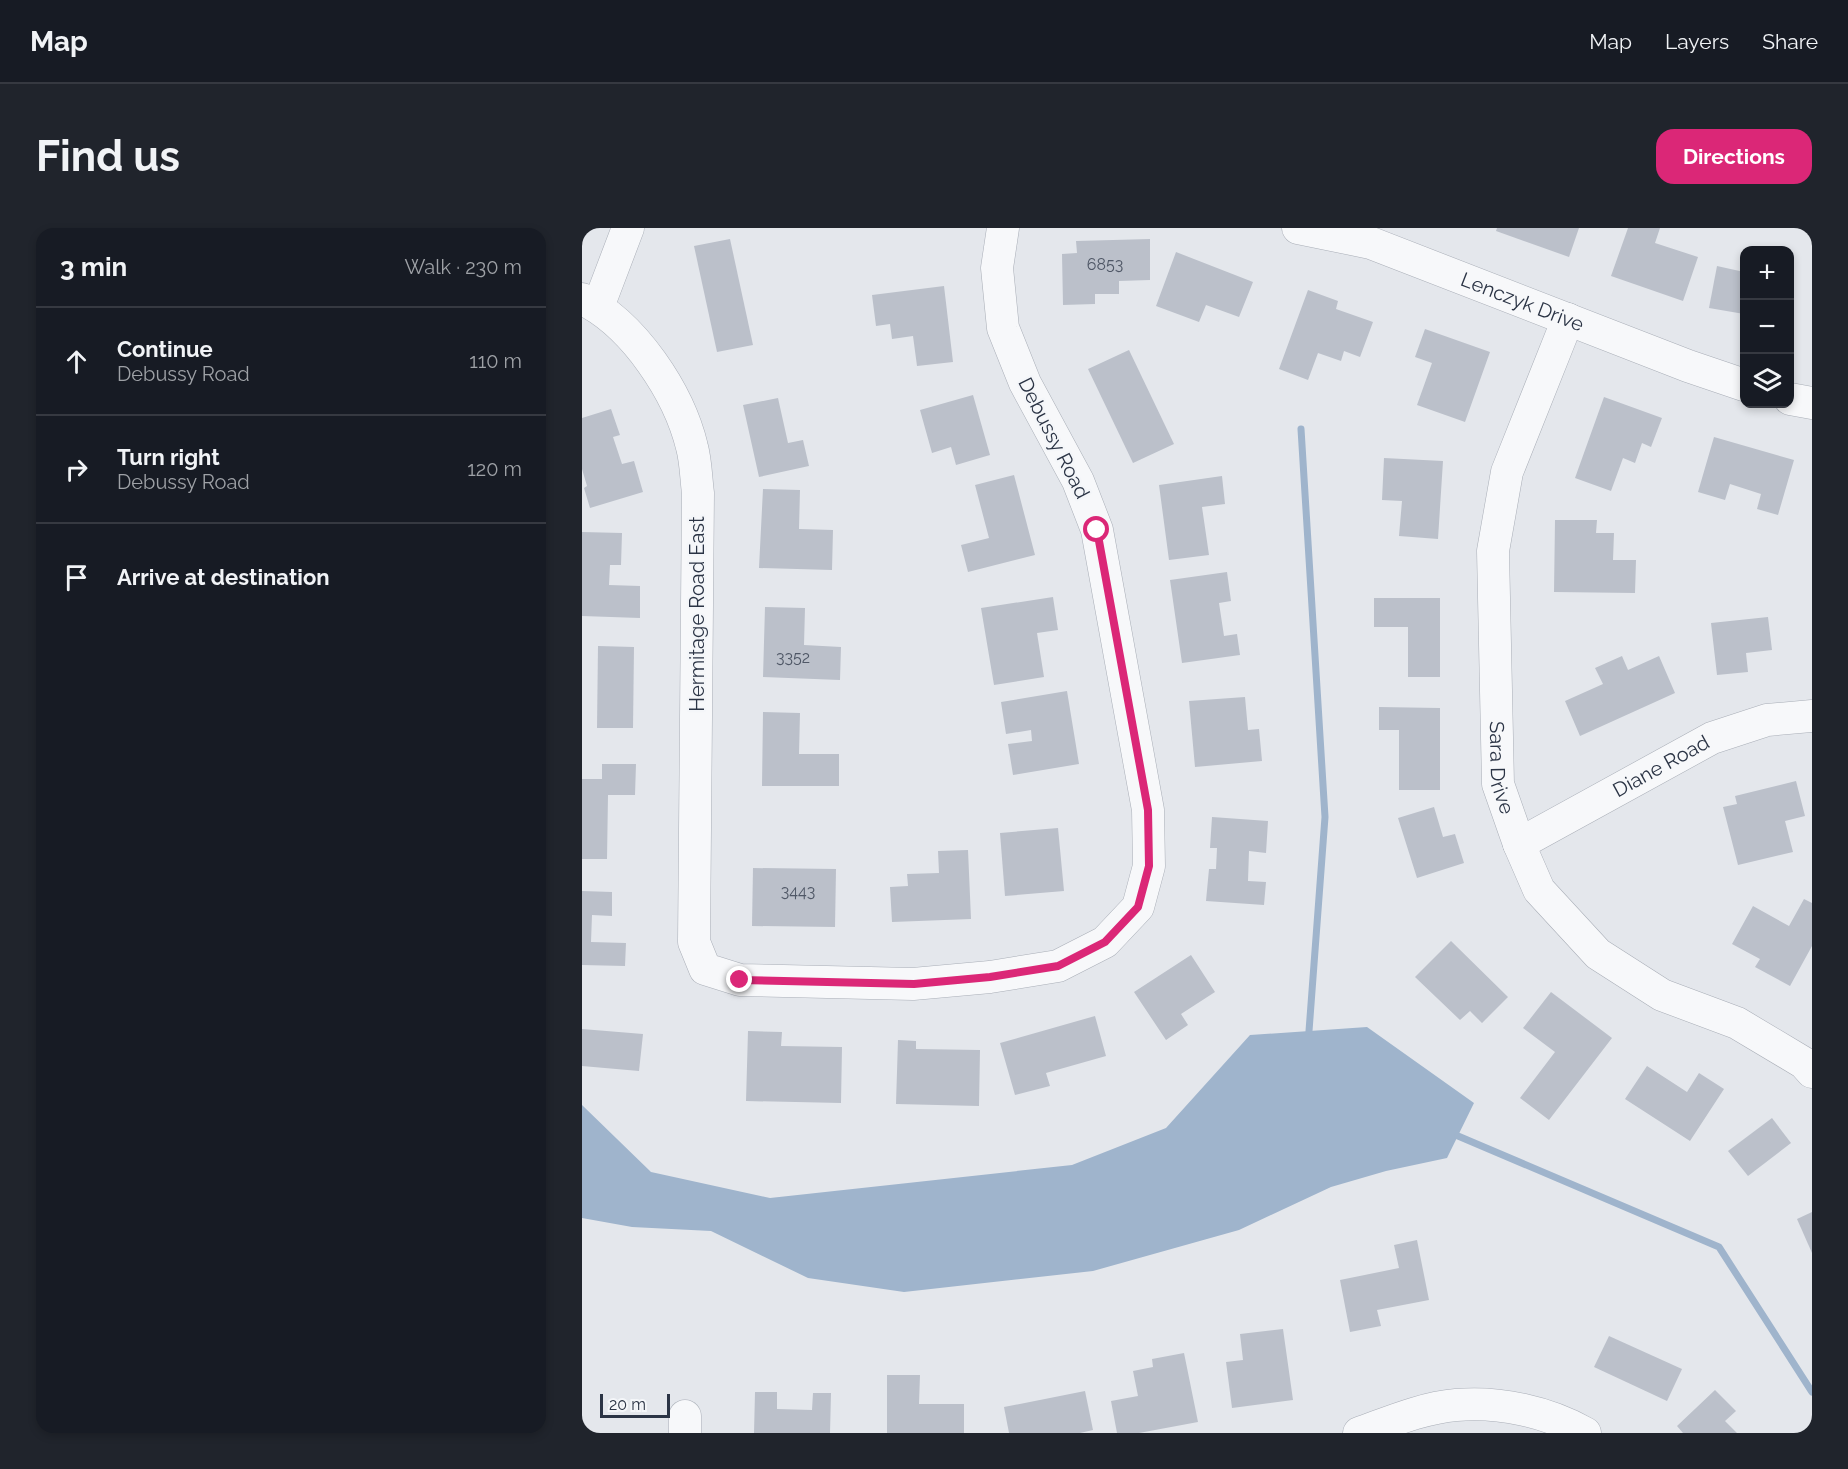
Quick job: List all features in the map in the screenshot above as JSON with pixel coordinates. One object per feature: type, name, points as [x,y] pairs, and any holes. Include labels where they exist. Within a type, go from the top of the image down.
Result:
[{"type":"street","points":[[590,303],[628,228]]},
{"type":"street","name":"Debussy Road","points":[[705,969],[740,980],[914,984],[990,977],[1058,966],[1105,942],[1138,907],[1149,866],[1148,810],[1097,530],[1078,481],[1025,383],[1003,328],[997,268],[1003,228]]},
{"type":"street","name":"Lenczyk Drive","points":[[1298,228],[1371,243],[1688,366],[1740,383]]},
{"type":"street","name":"Hermitage Road East","points":[[590,303],[626,331],[656,369],[682,416],[693,449],[698,494],[694,942],[705,969]]},
{"type":"street","name":"Sara Drive","points":[[1568,319],[1507,472],[1493,551],[1498,784],[1519,844],[1539,890],[1598,954],[1662,995],[1737,1023],[1804,1063],[1812,1072]]},
{"type":"street","points":[[1794,400],[1812,403]]},
{"type":"street","name":"Diane Road","points":[[1519,844],[1712,738],[1767,720],[1812,716]]},
{"type":"street","points":[[1359,1433],[1410,1414],[1456,1405],[1514,1406],[1569,1424],[1585,1433]]},
{"type":"water","points":[[1367,1027],[1474,1103],[1447,1158],[1386,1171],[1331,1187],[1239,1230],[1093,1271],[904,1292],[808,1278],[711,1231],[632,1227],[582,1218],[582,1105],[651,1172],[770,1198],[1072,1165],[1166,1128],[1250,1035]]},
{"type":"building","points":[[1497,228],[1579,228],[1569,257],[1496,231]]},
{"type":"building","points":[[1628,228],[1660,228],[1655,243],[1698,257],[1683,301],[1611,276]]},
{"type":"building","points":[[730,239],[753,345],[717,352],[694,246]]},
{"type":"building","points":[[1150,239],[1150,280],[1119,281],[1119,294],[1095,294],[1095,304],[1063,305],[1062,254],[1077,253],[1076,241]]},
{"type":"building","points":[[1176,252],[1253,282],[1239,317],[1206,305],[1199,322],[1156,306]]},
{"type":"building","points":[[1717,266],[1740,271],[1740,313],[1709,308]]},
{"type":"building","points":[[944,286],[953,362],[917,366],[913,336],[892,339],[890,324],[876,326],[872,295]]},
{"type":"building","points":[[1308,290],[1338,301],[1336,309],[1373,322],[1360,357],[1344,351],[1341,361],[1318,353],[1308,380],[1279,369]]},
{"type":"building","points":[[1425,329],[1490,352],[1465,422],[1417,405],[1432,363],[1415,357]]},
{"type":"building","points":[[1129,350],[1174,444],[1133,463],[1088,369]]},
{"type":"building","points":[[973,395],[990,455],[956,465],[951,447],[932,453],[920,410]]},
{"type":"building","points":[[1604,397],[1662,418],[1651,447],[1642,443],[1635,463],[1623,458],[1611,491],[1575,478]]},
{"type":"building","points":[[778,398],[788,443],[803,440],[809,466],[759,477],[743,405]]},
{"type":"building","points":[[611,409],[620,435],[613,437],[622,464],[634,461],[643,492],[590,508],[584,488],[587,486],[582,469],[582,418]]},
{"type":"building","points":[[1714,437],[1794,460],[1778,515],[1757,509],[1761,494],[1730,484],[1725,500],[1698,492]]},
{"type":"building","points":[[1384,458],[1443,461],[1438,539],[1399,536],[1402,501],[1382,500]]},
{"type":"building","points":[[1014,475],[1035,555],[968,572],[961,545],[989,538],[975,485]]},
{"type":"building","points":[[1222,476],[1225,504],[1202,507],[1209,555],[1169,560],[1159,485]]},
{"type":"building","points":[[763,489],[800,490],[799,529],[833,530],[832,570],[759,568]]},
{"type":"building","points":[[1555,520],[1597,520],[1596,533],[1614,533],[1613,560],[1636,560],[1635,593],[1554,592]]},
{"type":"building","points":[[582,532],[622,533],[621,565],[610,565],[609,585],[640,586],[640,618],[582,616]]},
{"type":"building","points":[[1227,572],[1231,601],[1219,603],[1224,636],[1237,634],[1240,655],[1182,663],[1170,580]]},
{"type":"building","points":[[1053,597],[1058,630],[1037,633],[1044,677],[994,685],[981,608]]},
{"type":"building","points":[[1374,598],[1440,598],[1440,677],[1408,677],[1408,627],[1374,627]]},
{"type":"building","points":[[765,607],[805,608],[804,645],[841,647],[840,680],[763,677]]},
{"type":"building","points":[[1768,617],[1772,650],[1746,653],[1748,672],[1717,675],[1711,623]]},
{"type":"building","points":[[598,646],[634,647],[633,728],[597,728]]},
{"type":"building","points":[[1622,656],[1628,670],[1659,656],[1675,693],[1580,736],[1565,701],[1603,684],[1595,668]]},
{"type":"building","points":[[1067,691],[1079,764],[1013,775],[1008,744],[1032,741],[1031,730],[1006,734],[1001,702]]},
{"type":"building","points":[[1245,697],[1248,730],[1259,729],[1262,761],[1195,767],[1189,701]]},
{"type":"building","points":[[1379,707],[1440,708],[1440,790],[1399,790],[1399,730],[1379,730]]},
{"type":"building","points":[[763,712],[800,713],[799,754],[839,754],[839,786],[762,786]]},
{"type":"building","points":[[602,764],[636,764],[635,795],[608,795],[607,859],[582,859],[582,779],[602,779]]},
{"type":"building","points":[[1796,781],[1805,816],[1785,821],[1793,852],[1738,865],[1723,807],[1737,804],[1735,796]]},
{"type":"building","points":[[1434,807],[1443,837],[1455,834],[1464,863],[1417,878],[1398,818]]},
{"type":"building","points":[[1212,817],[1268,821],[1266,853],[1249,851],[1248,881],[1266,882],[1264,905],[1206,901],[1209,869],[1216,869],[1217,848],[1210,848]]},
{"type":"building","points":[[1058,828],[1064,891],[1005,896],[1000,833]]},
{"type":"building","points":[[968,850],[971,919],[892,922],[890,887],[908,886],[907,874],[939,873],[938,851]]},
{"type":"building","points":[[753,868],[836,869],[835,927],[752,926]]},
{"type":"building","points":[[582,891],[612,892],[612,916],[592,915],[591,942],[626,943],[625,966],[582,965]]},
{"type":"building","points":[[1804,899],[1812,903],[1812,946],[1790,986],[1755,967],[1760,959],[1732,944],[1753,906],[1789,926]]},
{"type":"building","points":[[1451,941],[1508,997],[1482,1023],[1470,1011],[1460,1020],[1415,977]]},
{"type":"building","points":[[1191,955],[1215,992],[1181,1014],[1188,1025],[1166,1040],[1134,992]]},
{"type":"building","points":[[1551,992],[1612,1038],[1549,1120],[1520,1098],[1555,1052],[1523,1028]]},
{"type":"building","points":[[1095,1016],[1106,1056],[1046,1073],[1050,1086],[1015,1095],[1000,1043]]},
{"type":"building","points":[[582,1029],[643,1034],[639,1071],[582,1066]]},
{"type":"building","points":[[748,1031],[782,1032],[781,1046],[842,1047],[841,1103],[746,1101]]},
{"type":"building","points":[[898,1040],[916,1041],[916,1049],[980,1050],[979,1106],[896,1104]]},
{"type":"building","points":[[1647,1066],[1687,1092],[1699,1073],[1724,1089],[1690,1141],[1625,1099]]},
{"type":"building","points":[[1772,1118],[1791,1143],[1748,1176],[1728,1151]]},
{"type":"building","points":[[1812,1212],[1812,1253],[1797,1219]]},
{"type":"building","points":[[1417,1240],[1429,1300],[1377,1310],[1381,1326],[1350,1332],[1340,1280],[1399,1268],[1394,1245]]},
{"type":"building","points":[[1283,1329],[1293,1400],[1232,1408],[1226,1362],[1243,1360],[1240,1334]]},
{"type":"building","points":[[1609,1336],[1682,1369],[1667,1401],[1594,1367]]},
{"type":"building","points":[[1184,1353],[1198,1422],[1139,1433],[1117,1433],[1111,1401],[1138,1396],[1133,1371],[1153,1367],[1152,1359]]},
{"type":"building","points":[[887,1375],[920,1375],[919,1404],[964,1404],[964,1433],[887,1433]]},
{"type":"building","points":[[1715,1390],[1736,1411],[1725,1421],[1737,1433],[1683,1433],[1677,1426]]},
{"type":"building","points":[[1085,1391],[1093,1430],[1080,1433],[1009,1433],[1004,1407]]},
{"type":"building","points":[[755,1392],[777,1392],[777,1409],[812,1410],[813,1393],[831,1393],[830,1433],[754,1433]]},
{"type":"waterway","points":[[1301,429],[1325,817],[1309,1031]]},
{"type":"waterway","points":[[1458,1136],[1719,1247],[1812,1392]]},
{"type":"route","points":[[740,980],[914,984],[990,977],[1058,966],[1105,942],[1138,907],[1149,866],[1148,810],[1097,530]]}]
